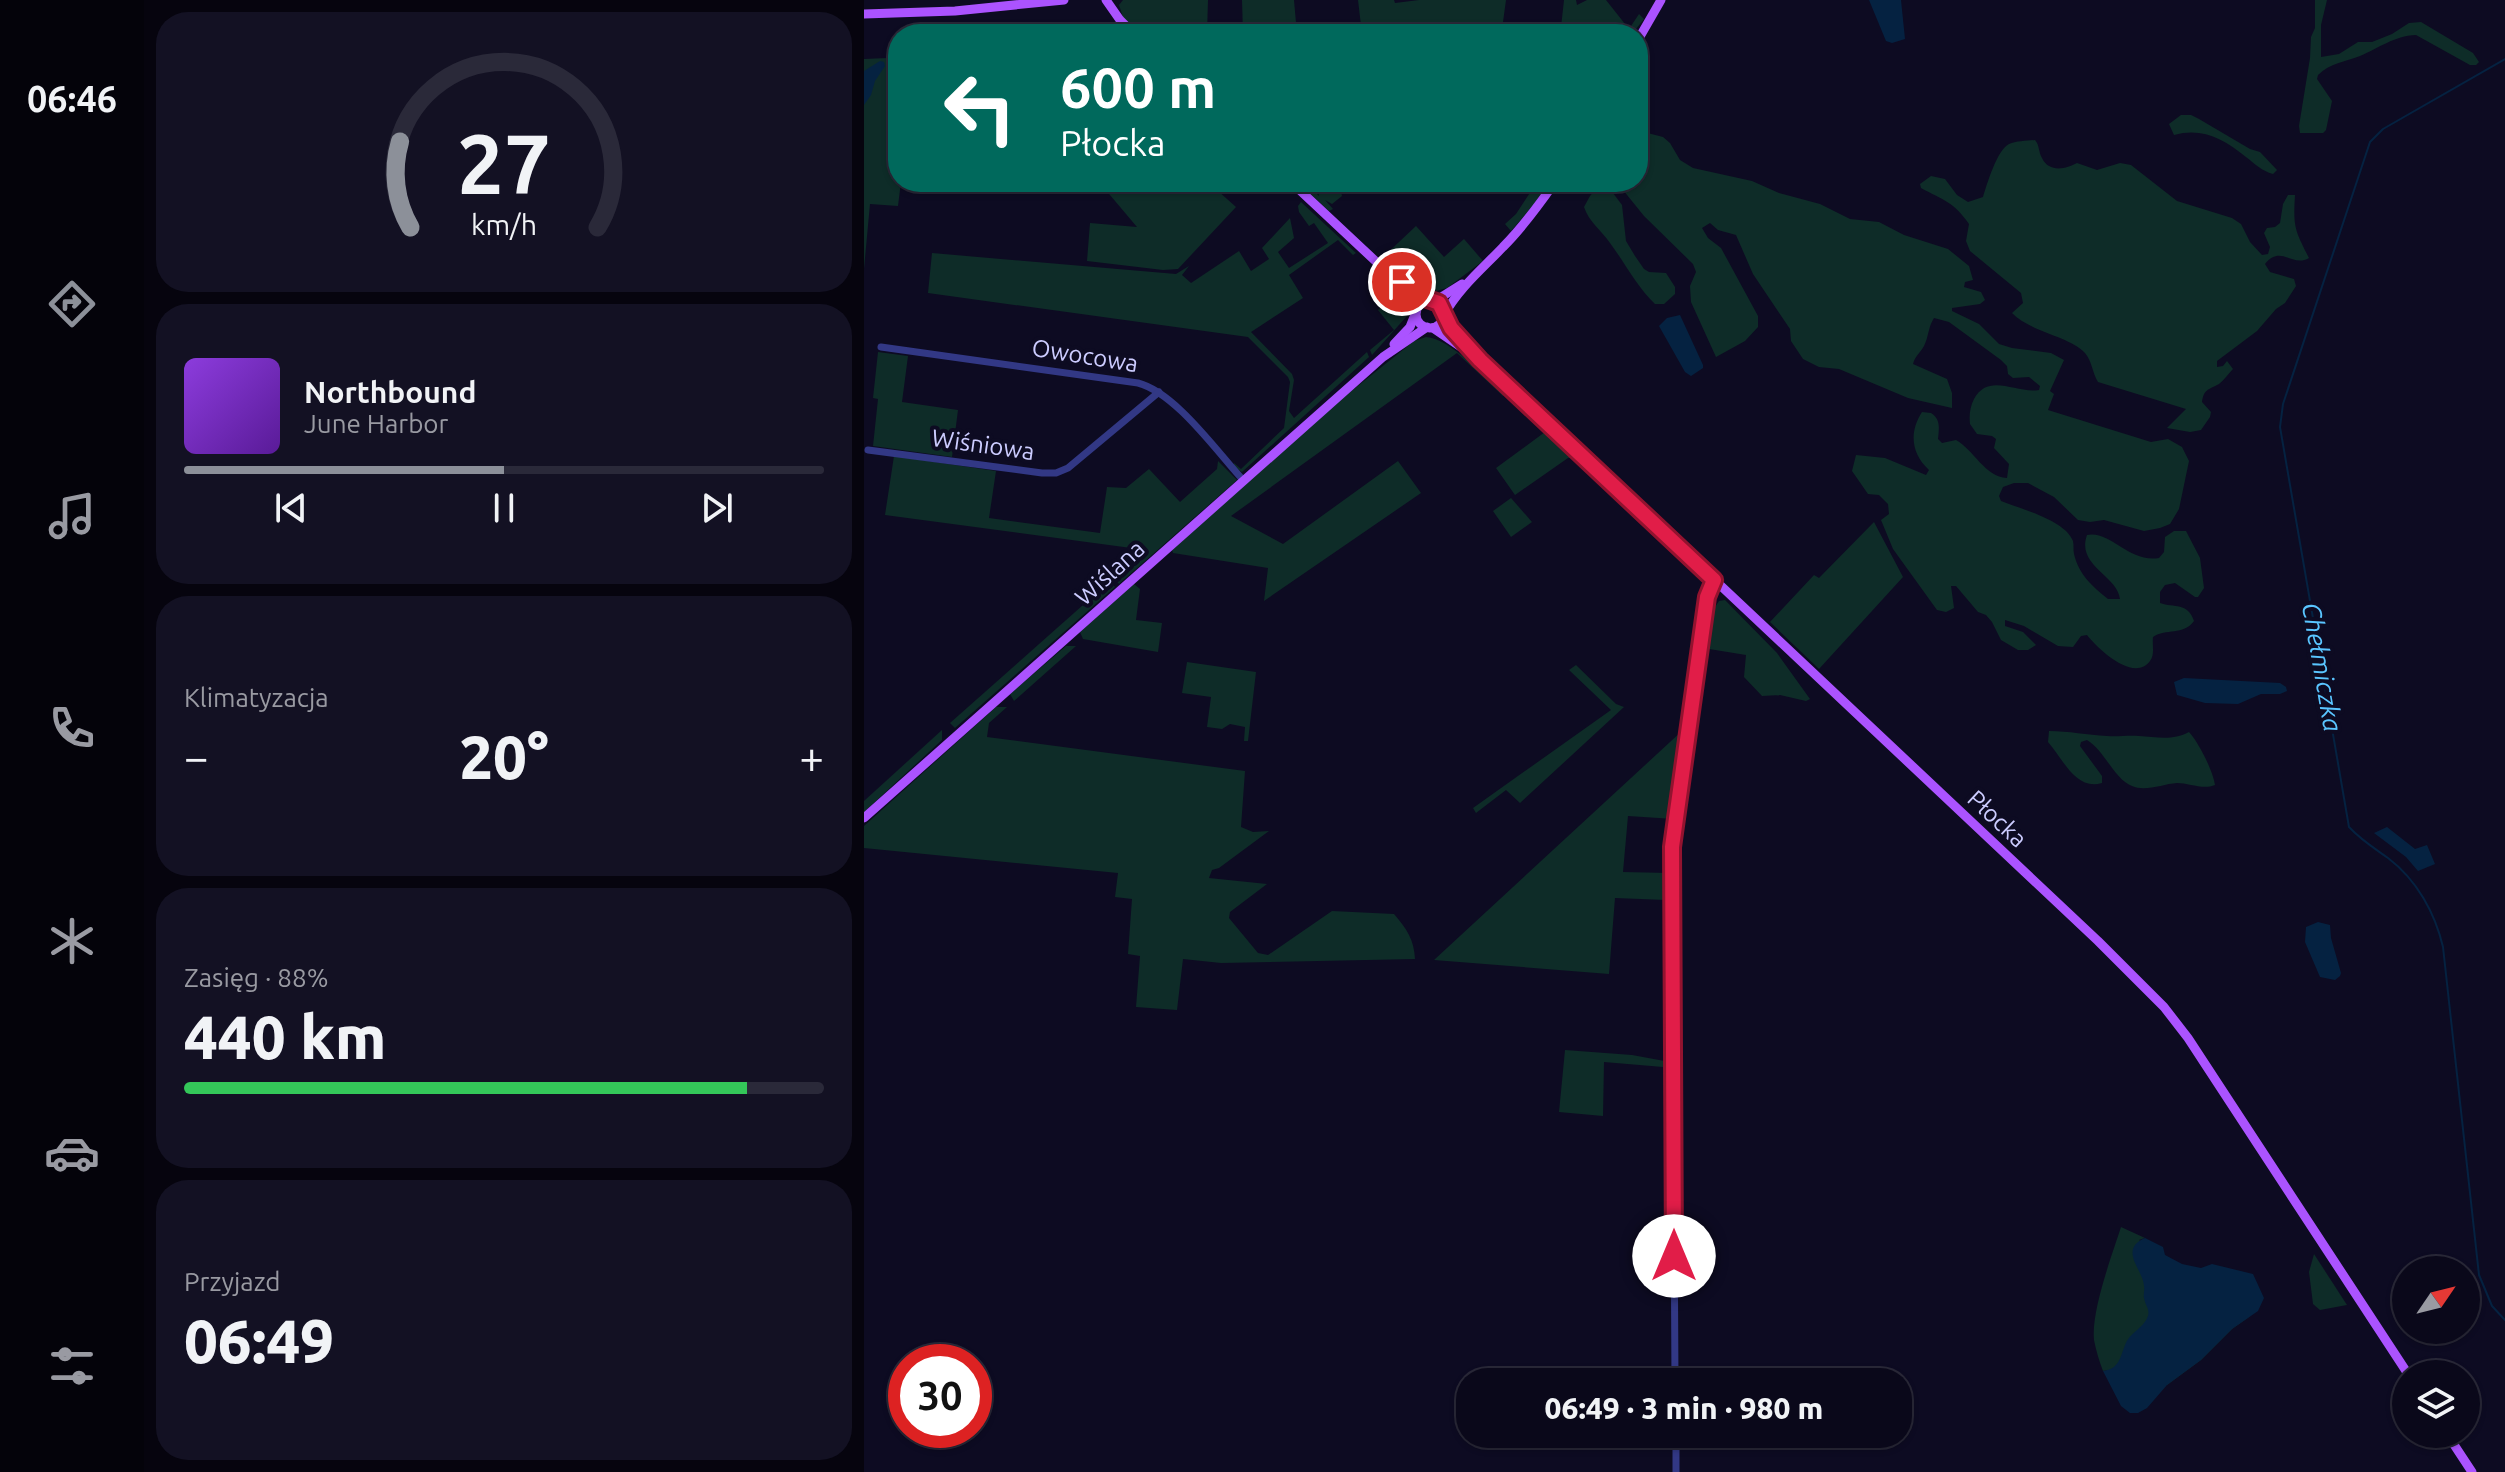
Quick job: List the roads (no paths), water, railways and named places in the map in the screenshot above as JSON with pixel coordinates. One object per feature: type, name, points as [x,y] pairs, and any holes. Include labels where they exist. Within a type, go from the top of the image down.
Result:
[{"type":"main road","points":[[864,14],[936,12],[1064,0]]},
{"type":"main road","points":[[1106,0],[1124,24]]},
{"type":"main road","points":[[1647,24],[1661,0]]},
{"type":"main road","points":[[1302,192],[1385,270],[1413,291],[1442,306],[1444,315]]},
{"type":"main road","points":[[1385,270],[1409,300],[1419,322],[1430,328],[1441,323],[1451,302],[1516,233],[1547,192]]},
{"type":"main road","points":[[1416,312],[1421,304],[1475,275]]},
{"type":"main road","name":"Wiślana","points":[[864,818],[1383,357],[1410,327],[1416,312]]},
{"type":"main road","name":"Płocka","points":[[1444,315],[1451,328],[1480,360],[2098,941],[2164,1007],[2266,1155],[2399,1360]]},
{"type":"main road","name":"Wiślana","points":[[1383,357],[1430,328]]},
{"type":"main road","name":"Płocka","points":[[1430,328],[1480,360]]},
{"type":"main road","points":[[2456,1448],[2472,1472]]},
{"type":"street","points":[[936,0],[936,12]]},
{"type":"street","name":"Owocowa","points":[[881,347],[1138,383],[1159,392],[1177,407],[1244,481]]},
{"type":"street","name":"Wiśniowa","points":[[868,450],[1056,473],[1077,462],[1159,392]]},
{"type":"street","points":[[1675,1368],[1672,847],[1707,597],[1714,580]]},
{"type":"street","points":[[1676,1448],[1676,1472]]},
{"type":"water","points":[[1869,0],[1901,0],[1905,39],[1892,43],[1886,41]]},
{"type":"water","points":[[880,61],[885,66],[864,105],[864,71]]},
{"type":"water","points":[[1680,315],[1703,365],[1691,376],[1685,372],[1659,326],[1667,318]]},
{"type":"water","points":[[2184,678],[2280,683],[2287,691],[2261,694],[2238,704],[2205,703],[2177,695],[2174,682]]},
{"type":"water","points":[[2387,827],[2415,849],[2427,845],[2435,864],[2418,871],[2406,857],[2374,833]]},
{"type":"water","points":[[2318,922],[2330,925],[2341,973],[2335,980],[2320,977],[2305,942],[2306,927]]},
{"type":"water","points":[[2145,1238],[2163,1247],[2165,1255],[2182,1264],[2201,1268],[2212,1264],[2253,1274],[2264,1298],[2258,1311],[2232,1329],[2201,1360],[2167,1385],[2147,1408],[2130,1413],[2121,1406],[2103,1371],[2116,1365],[2127,1341],[2148,1316],[2143,1280],[2133,1254],[2133,1248]]},
{"type":"waterway","name":"Chełmiczka","points":[[2505,59],[2383,129],[2370,142],[2283,404],[2280,427],[2349,827],[2408,876],[2430,910],[2443,947],[2479,1275],[2492,1306],[2505,1320]]}]
